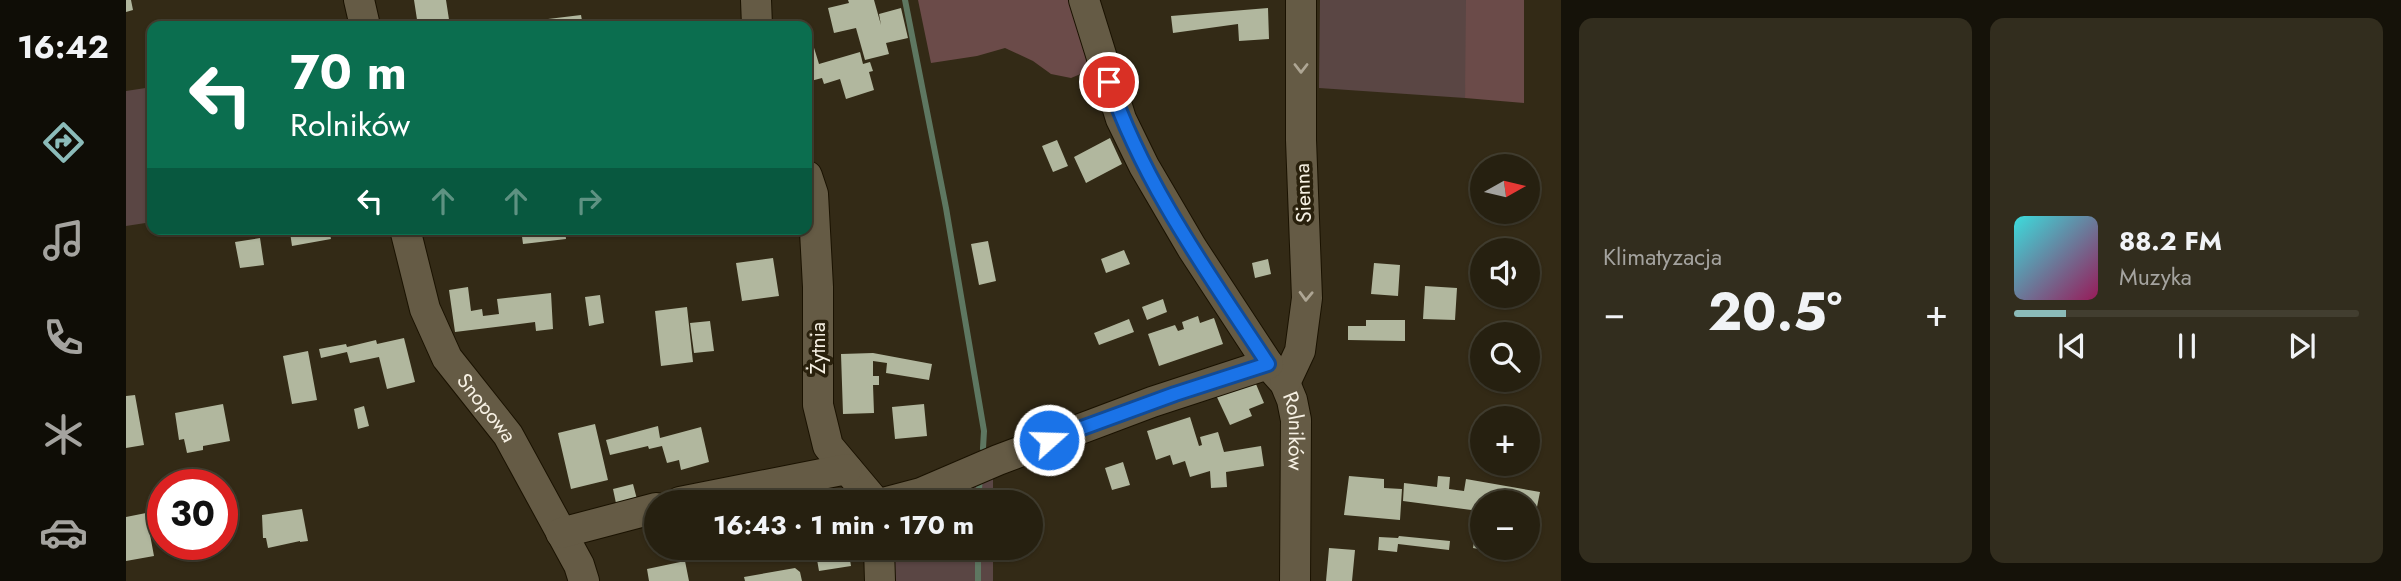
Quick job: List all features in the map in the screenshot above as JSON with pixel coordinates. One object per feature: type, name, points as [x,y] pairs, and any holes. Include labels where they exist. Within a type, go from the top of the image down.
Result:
[{"type":"street","points":[[359,0],[364,21]]},
{"type":"street","points":[[756,0],[757,21]]},
{"type":"street","name":"Rolników","points":[[1084,0],[1121,120],[1143,166],[1192,248],[1293,400],[1296,420],[1294,581]]},
{"type":"street","name":"Sienna","points":[[1277,373],[1300,351],[1307,298],[1301,140],[1301,0]]},
{"type":"street","name":"Żytnia","points":[[812,191],[818,287],[818,405],[828,446],[865,490]]},
{"type":"street","name":"Snopowa","points":[[406,235],[425,309],[447,358],[508,435],[579,565],[584,581]]},
{"type":"street","points":[[928,490],[998,460],[1152,402],[1277,373]]},
{"type":"street","points":[[741,490],[848,469]]},
{"type":"street","points":[[561,533],[644,511]]},
{"type":"street","points":[[879,560],[880,581]]},
{"type":"shaded area","points":[[918,0],[1069,0],[1088,53],[1088,71],[1071,78],[1051,74],[1033,61],[1005,48],[977,56],[931,63]]},
{"type":"shaded area","points":[[1320,0],[1472,0],[1465,98],[1319,88]]},
{"type":"shaded area","points":[[1466,0],[1524,0],[1524,103],[1465,98]]},
{"type":"shaded area","points":[[147,88],[147,223],[126,226],[126,91]]},
{"type":"shaded area","points":[[993,475],[993,490],[958,490]]},
{"type":"shaded area","points":[[893,560],[993,560],[993,581],[893,581]]},
{"type":"building","points":[[126,0],[131,0],[133,10],[126,12]]},
{"type":"building","points":[[414,0],[446,0],[449,21],[417,21]]},
{"type":"building","points":[[848,0],[874,0],[881,25],[879,14],[901,8],[908,38],[886,43],[889,54],[865,60],[856,28],[834,33],[828,8],[849,3]]},
{"type":"building","points":[[1268,8],[1269,39],[1239,41],[1238,24],[1173,33],[1171,16]]},
{"type":"building","points":[[581,15],[582,21],[532,21]]},
{"type":"building","points":[[812,41],[819,64],[860,52],[863,64],[870,62],[873,71],[869,72],[874,90],[846,99],[840,79],[824,84],[822,78],[812,81]]},
{"type":"building","points":[[1110,138],[1122,164],[1086,183],[1074,157]]},
{"type":"building","points":[[1057,140],[1068,166],[1053,172],[1042,146]]},
{"type":"building","points":[[290,235],[330,235],[331,239],[292,246]]},
{"type":"building","points":[[522,235],[566,235],[566,239],[523,244]]},
{"type":"building","points":[[260,238],[264,265],[240,268],[235,242]]},
{"type":"building","points":[[988,241],[996,281],[979,285],[971,244]]},
{"type":"building","points":[[1124,250],[1130,264],[1106,273],[1101,259]]},
{"type":"building","points":[[773,258],[779,296],[742,301],[736,263]]},
{"type":"building","points":[[1268,259],[1271,274],[1255,278],[1252,263]]},
{"type":"building","points":[[1374,263],[1400,265],[1398,296],[1371,294]]},
{"type":"building","points":[[1425,286],[1457,288],[1455,320],[1423,319]]},
{"type":"building","points":[[468,287],[471,311],[482,309],[483,316],[499,314],[497,299],[551,293],[553,329],[536,331],[535,322],[455,332],[449,290]]},
{"type":"building","points":[[600,295],[604,323],[589,326],[585,297]]},
{"type":"building","points":[[1163,299],[1167,312],[1147,320],[1142,307]]},
{"type":"building","points":[[687,307],[693,362],[661,366],[655,311]]},
{"type":"building","points":[[1198,316],[1200,323],[1214,318],[1223,344],[1159,366],[1148,334],[1175,325],[1178,331],[1184,329],[1182,322]]},
{"type":"building","points":[[1129,319],[1134,332],[1099,345],[1094,333]]},
{"type":"building","points":[[1366,320],[1405,320],[1405,341],[1348,340],[1348,326],[1366,326]]},
{"type":"building","points":[[710,321],[714,351],[694,353],[690,323]]},
{"type":"building","points":[[404,338],[415,382],[387,389],[379,357],[350,363],[347,352],[321,358],[319,349],[346,344],[347,347],[376,340],[377,344]]},
{"type":"building","points":[[308,351],[317,400],[292,404],[283,356]]},
{"type":"building","points":[[873,353],[932,364],[929,380],[886,373],[887,363],[873,361],[873,376],[879,376],[879,385],[873,385],[874,413],[843,414],[841,354]]},
{"type":"building","points":[[1253,377],[1264,403],[1249,409],[1252,416],[1230,425],[1215,393]]},
{"type":"building","points":[[135,395],[144,445],[126,448],[126,396]]},
{"type":"building","points":[[223,404],[230,441],[203,446],[203,450],[187,453],[184,439],[179,440],[175,413]]},
{"type":"building","points":[[924,404],[927,436],[895,439],[892,407]]},
{"type":"building","points":[[364,406],[369,426],[358,429],[354,409]]},
{"type":"building","points":[[1190,417],[1199,446],[1202,445],[1200,437],[1218,432],[1224,452],[1261,446],[1264,466],[1226,472],[1227,487],[1211,488],[1210,471],[1190,477],[1185,461],[1173,465],[1170,455],[1156,460],[1147,431]]},
{"type":"building","points":[[595,424],[608,480],[571,489],[558,433]]},
{"type":"building","points":[[658,426],[660,438],[701,427],[709,462],[681,470],[679,460],[667,463],[662,446],[649,449],[648,446],[610,455],[606,440]]},
{"type":"building","points":[[1123,462],[1130,485],[1112,490],[1105,468]]},
{"type":"building","points":[[1349,476],[1384,479],[1384,488],[1402,489],[1400,520],[1344,515]]},
{"type":"building","points":[[1438,476],[1450,477],[1449,489],[1464,491],[1466,479],[1529,490],[1470,490],[1470,510],[1403,501],[1404,483],[1437,487]]},
{"type":"building","points":[[633,484],[638,503],[617,508],[613,489]]},
{"type":"building","points":[[302,509],[308,541],[268,548],[266,538],[263,538],[262,515]]},
{"type":"building","points":[[146,513],[147,557],[126,561],[126,517]]},
{"type":"building","points":[[1399,536],[1450,541],[1449,550],[1398,544],[1397,552],[1378,550],[1379,537]]},
{"type":"building","points":[[1329,548],[1355,550],[1352,581],[1326,581]]},
{"type":"building","points":[[817,560],[850,560],[851,566],[819,571]]},
{"type":"building","points":[[685,561],[689,581],[649,581],[647,569]]},
{"type":"building","points":[[795,568],[800,572],[802,581],[745,581],[744,577]]},
{"type":"waterway","points":[[905,0],[946,208],[984,431],[983,448]]},
{"type":"waterway","points":[[979,490],[980,476]]},
{"type":"waterway","points":[[978,560],[978,581]]},
{"type":"route","points":[[1049,440],[1175,394],[1268,364],[1192,248],[1143,166],[1121,120],[1109,82]]}]
